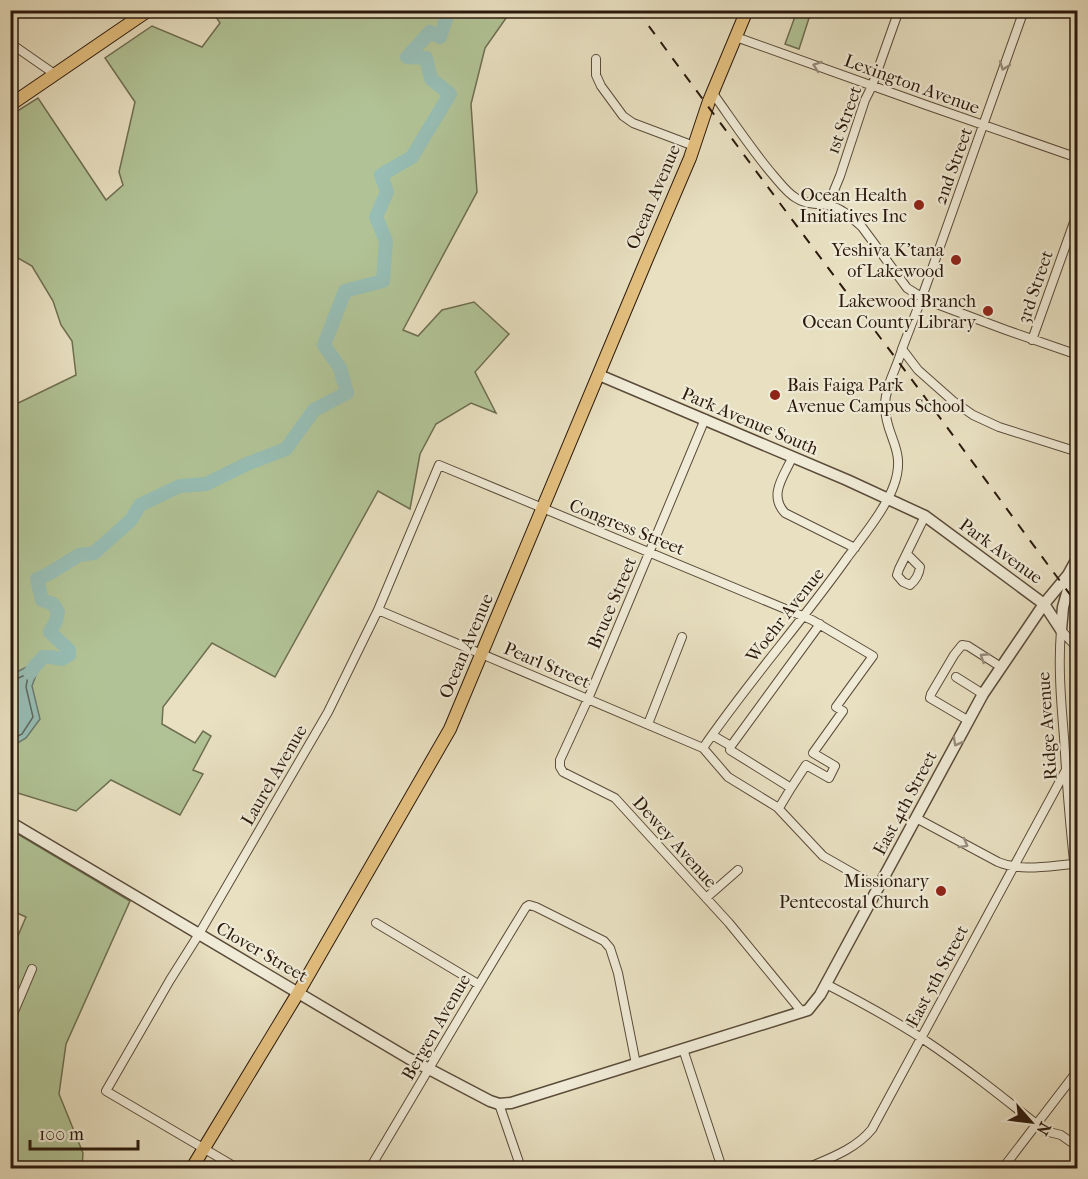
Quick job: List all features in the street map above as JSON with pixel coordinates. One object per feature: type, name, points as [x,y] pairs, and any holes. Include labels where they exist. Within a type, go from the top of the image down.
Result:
[{"type":"main road","points":[[10,105],[149,10]]},
{"type":"main road","name":"Ocean Avenue","points":[[192,1168],[298,993],[450,729],[694,147],[712,92],[747,10]]},
{"type":"street","name":"1st Street","points":[[828,205],[899,10]]},
{"type":"street","name":"2nd Street","points":[[902,349],[1024,10]]},
{"type":"street","name":"Lexington Avenue","points":[[736,37],[1077,158]]},
{"type":"street","points":[[10,43],[56,75]]},
{"type":"street","points":[[596,59],[596,75],[601,86],[623,116],[633,123],[694,147]]},
{"type":"street","points":[[712,92],[783,188],[803,202],[812,205],[828,205],[843,211],[858,223],[907,288],[922,297],[1077,355]]},
{"type":"street","name":"3rd Street","points":[[1032,340],[1077,211]]},
{"type":"street","points":[[902,349],[918,370],[953,401],[973,415],[999,427],[1077,452]]},
{"type":"street","points":[[888,499],[898,473],[899,460],[887,421],[885,405],[888,387],[902,349]]},
{"type":"street","name":"Park Avenue South","points":[[599,375],[888,499]]},
{"type":"street","name":"Bruce Street","points":[[588,699],[705,419]]},
{"type":"street","points":[[792,458],[778,489],[777,499],[780,507],[785,513],[855,548]]},
{"type":"street","name":"Congress Street","points":[[439,465],[804,616],[873,656],[836,707],[843,711],[813,753]]},
{"type":"street","name":"Laurel Avenue","points":[[204,1149],[106,1091],[107,1087],[199,934],[327,712],[378,610],[439,465]]},
{"type":"street","name":"Park Avenue","points":[[888,499],[925,516],[1044,604],[1077,649]]},
{"type":"street","name":"Woehr Avenue","points":[[703,748],[855,548],[888,499]]},
{"type":"street","points":[[907,555],[925,516]]},
{"type":"street","name":"East 4th Street","points":[[500,1104],[808,1010],[826,984],[984,694],[1044,604],[1068,575],[1077,558]]},
{"type":"street","name":"Ridge Avenue","points":[[1077,558],[1063,608],[1059,648],[1066,770],[1077,894]]},
{"type":"street","points":[[1070,585],[1077,594]]},
{"type":"street","name":"Pearl Street","points":[[378,610],[703,748]]},
{"type":"street","points":[[791,788],[730,750],[820,624]]},
{"type":"street","points":[[648,724],[682,637]]},
{"type":"street","points":[[969,721],[930,698],[954,655],[962,645],[968,646],[1001,668]]},
{"type":"street","points":[[956,677],[984,694]]},
{"type":"street","name":"Dewey Avenue","points":[[588,699],[560,760],[561,771],[615,798],[729,924],[802,1012]]},
{"type":"street","points":[[712,735],[731,746]]},
{"type":"street","points":[[703,748],[728,777],[779,808],[823,856],[879,888]]},
{"type":"street","points":[[779,808],[813,753],[835,766],[830,778],[806,765]]},
{"type":"street","name":"East 5th Street","points":[[807,1168],[855,1145],[872,1129],[1066,770]]},
{"type":"street","points":[[916,818],[998,862],[1013,867],[1074,864]]},
{"type":"street","name":"Clover Street","points":[[10,822],[429,1069],[500,1104]]},
{"type":"street","points":[[706,898],[738,870]]},
{"type":"street","name":"Bergen Avenue","points":[[370,1168],[478,984],[526,907],[530,905],[604,941],[610,948],[618,973],[636,1064]]},
{"type":"street","points":[[376,923],[478,984]]},
{"type":"street","points":[[10,1021],[32,969]]},
{"type":"street","points":[[826,984],[882,1013],[921,1038],[956,1062],[1045,1131],[1061,1135],[1077,1147]]},
{"type":"street","points":[[683,1049],[722,1168]]},
{"type":"street","points":[[1004,1168],[1077,1070]]},
{"type":"street","points":[[500,1104],[521,1168]]},
{"type":"street","points":[[204,1149],[237,1168]]},
{"type":"green space","points":[[251,10],[253,12],[254,10],[511,11],[485,48],[471,104],[477,192],[403,330],[418,336],[442,310],[474,302],[509,334],[475,372],[496,413],[471,403],[436,424],[420,454],[410,509],[378,491],[275,677],[212,643],[163,707],[162,724],[195,743],[203,731],[211,736],[193,770],[203,774],[180,815],[111,780],[76,811],[11,791],[10,407],[76,375],[72,341],[61,325],[53,301],[32,266],[11,254],[11,115],[38,98],[106,200],[123,185],[119,172],[135,102],[105,58],[152,26],[202,47],[220,23],[212,11]]},
{"type":"green space","points":[[797,11],[811,12],[799,49],[785,44]]},
{"type":"green space","points":[[11,830],[130,901],[66,1044],[59,1094],[83,1153],[82,1168],[11,1168],[11,952],[26,917],[11,913]]},
{"type":"water","points":[[42,659],[32,686],[40,719],[26,738],[11,747],[11,675]]},
{"type":"waterway","points":[[30,673],[43,657],[62,659],[69,655],[69,650],[50,632],[58,612],[53,604],[42,600],[37,579],[79,555],[94,553],[131,520],[140,505],[180,486],[206,484],[247,464],[286,449],[314,410],[347,393],[340,368],[324,345],[345,291],[383,281],[386,241],[376,217],[387,192],[381,175],[412,157],[450,94],[431,79],[426,58],[407,57],[430,32],[440,37],[449,10]]},
{"type":"railway","points":[[637,10],[1078,605]]},
{"type":"place","name":"Ocean Health Initiatives Inc","points":[[919,205]]},
{"type":"place","name":"Yeshiva K'tana of Lakewood","points":[[956,260]]},
{"type":"place","name":"Lakewood Branch Ocean County Library","points":[[988,311]]},
{"type":"place","name":"Bais Faiga Park Avenue Campus School","points":[[775,395]]},
{"type":"place","name":"Missionary Pentecostal Church","points":[[941,891]]}]
